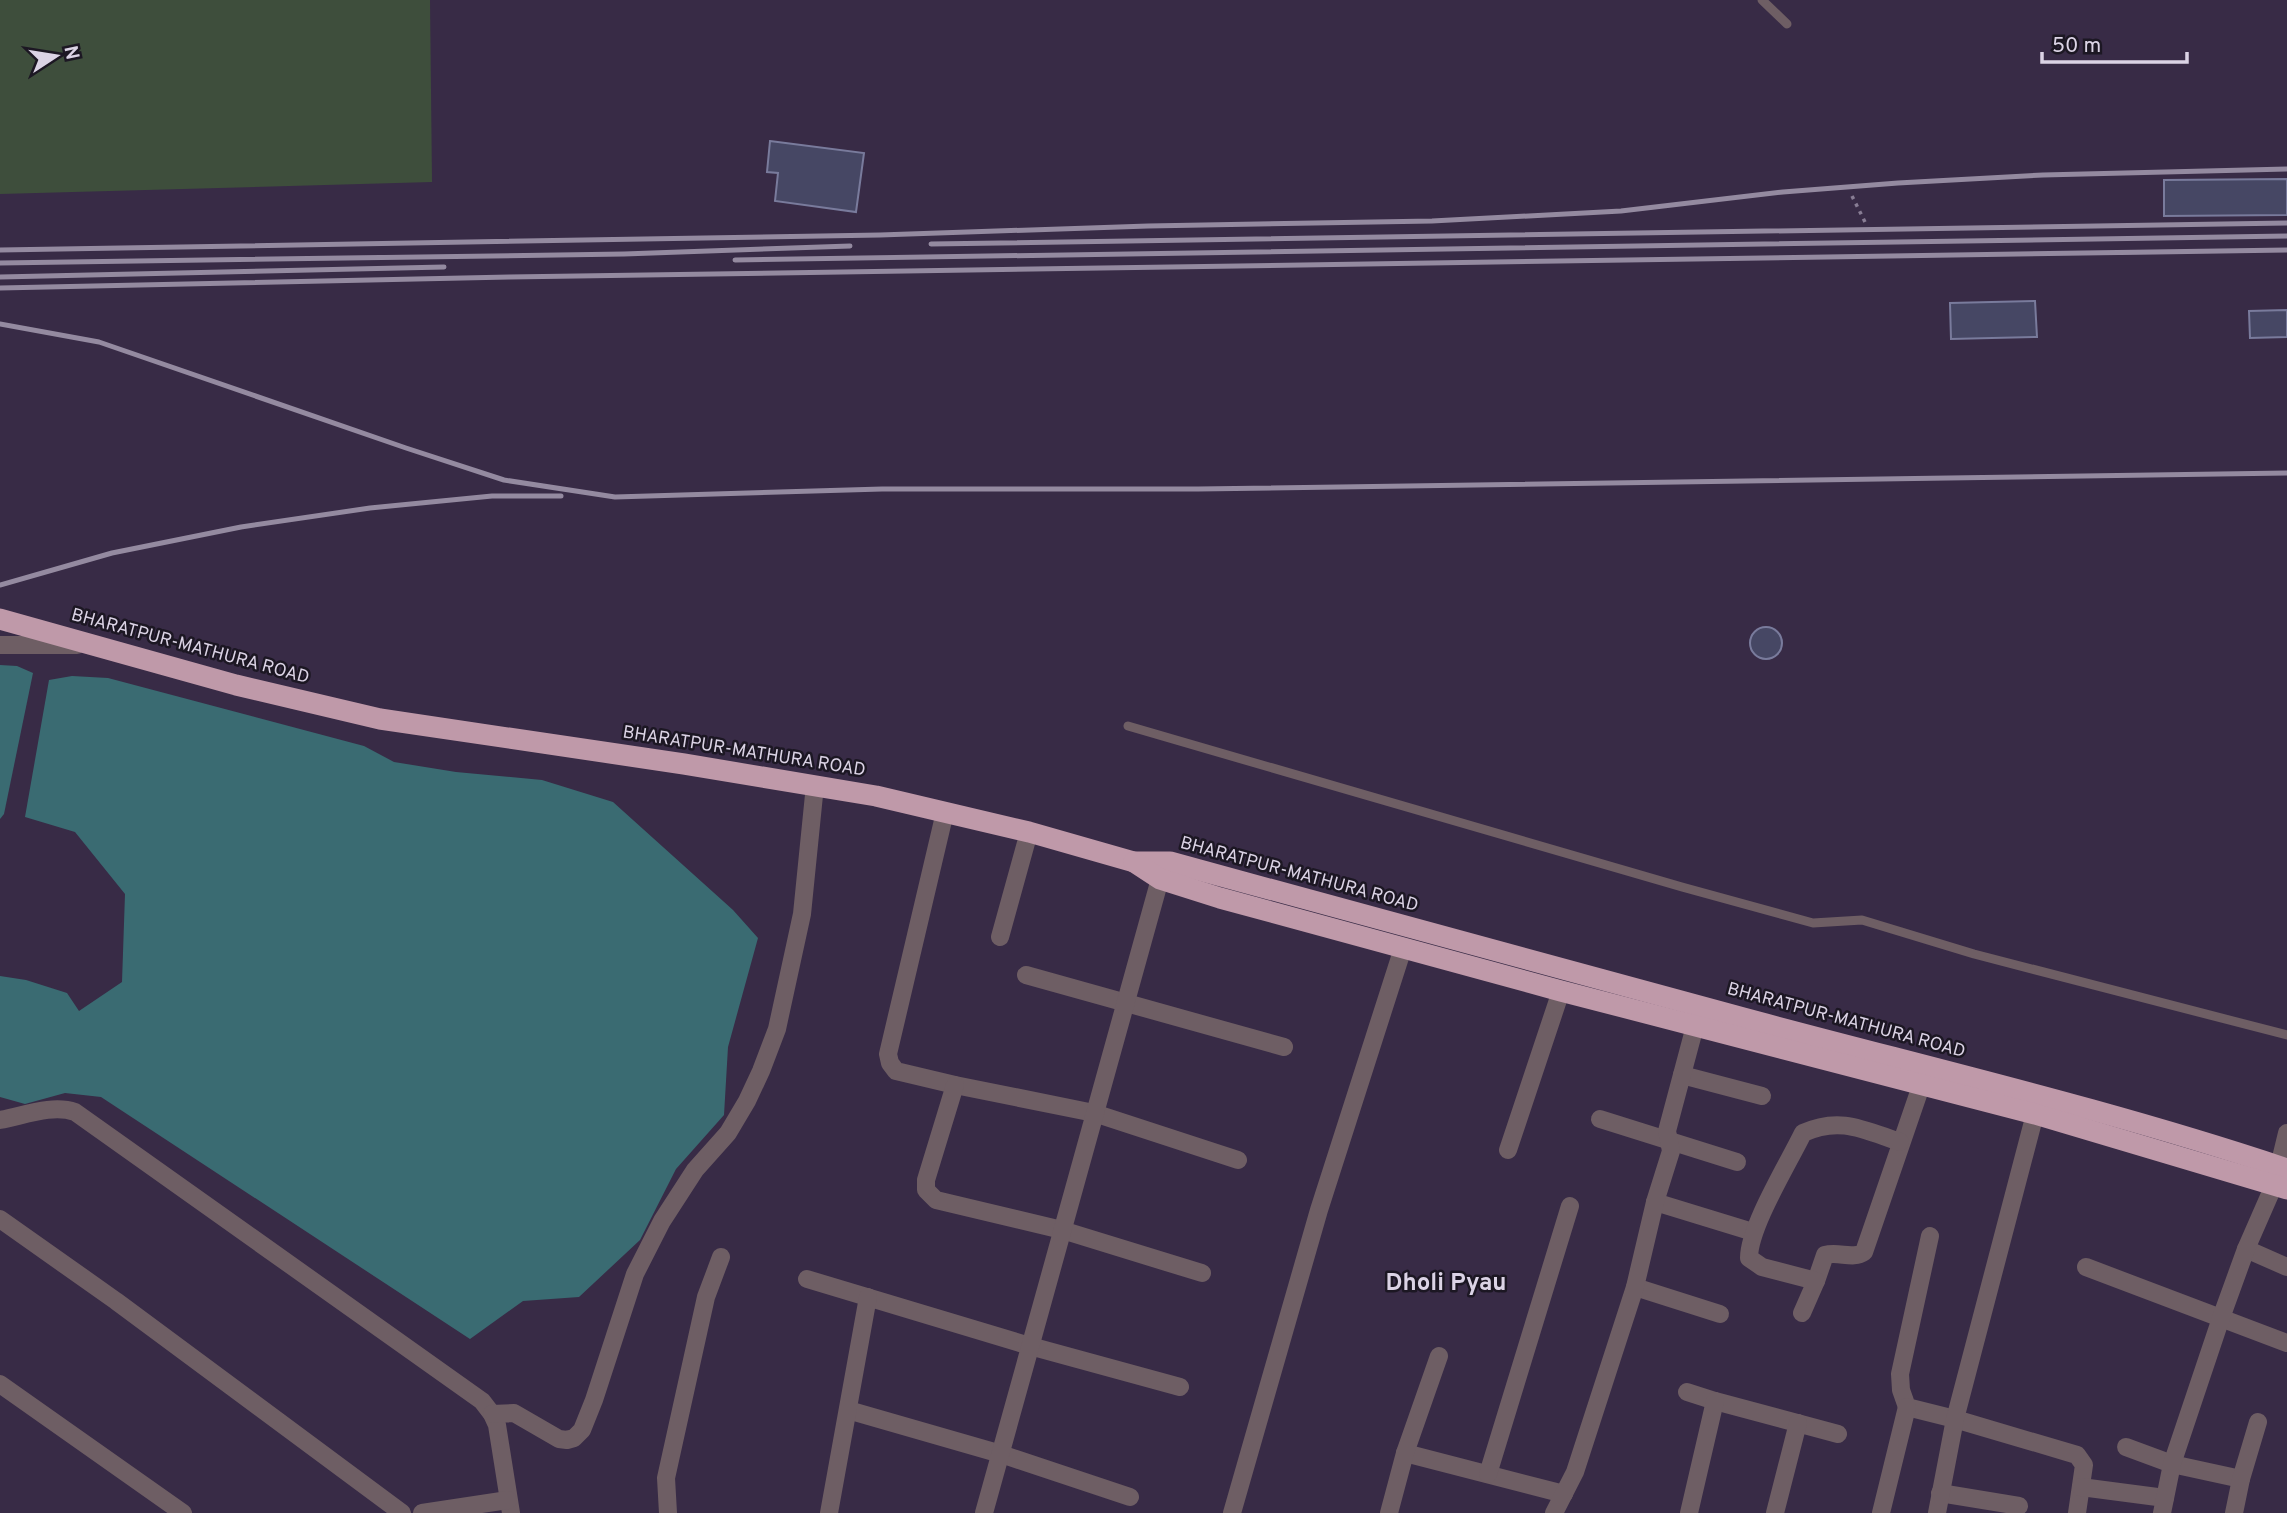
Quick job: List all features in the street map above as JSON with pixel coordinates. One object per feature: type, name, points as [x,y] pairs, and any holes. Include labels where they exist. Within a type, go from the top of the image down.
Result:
[{"type":"highway","name":"BHARATPUR-MATHURA ROAD","points":[[0,619],[236,685],[380,719],[816,785],[945,811],[1134,862],[1170,862],[1873,1062],[1921,1086],[2035,1114],[2192,1160],[2282,1177]]},
{"type":"highway","name":"BHARATPUR-MATHURA ROAD","points":[[1134,862],[1160,879],[1220,898],[1695,1026],[2041,1095],[2200,1140],[2282,1177]]},
{"type":"highway","points":[[2192,1160],[2200,1140]]},
{"type":"street","points":[[0,645],[94,645]]},
{"type":"street","points":[[492,1414],[514,1413],[559,1440],[574,1438],[582,1430],[644,1255],[695,1170],[728,1133],[747,1101],[777,1029],[802,914],[816,785]]},
{"type":"street","points":[[945,811],[888,1054],[896,1071],[1094,1113],[1238,1160]]},
{"type":"street","points":[[1000,937],[1028,832]]},
{"type":"street","points":[[984,1513],[1160,879]]},
{"type":"street","points":[[1232,1513],[1319,1210],[1403,948]]},
{"type":"street","points":[[1026,975],[1284,1047]]},
{"type":"street","points":[[1508,1150],[1562,991]]},
{"type":"street","points":[[1554,1513],[1575,1472],[1635,1287],[1655,1202],[1671,1151],[1667,1131],[1695,1026]]},
{"type":"street","points":[[1682,1075],[1762,1096]]},
{"type":"street","points":[[955,1085],[926,1180],[926,1190],[930,1196],[936,1200],[1062,1230],[1202,1273]]},
{"type":"street","points":[[1802,1313],[1825,1255],[1840,1252],[1854,1256],[1864,1252],[1921,1086]]},
{"type":"street","points":[[0,1120],[55,1110],[75,1112],[482,1401],[492,1414],[500,1437],[509,1507],[422,1513]]},
{"type":"street","points":[[1937,1513],[1955,1419],[2035,1114]]},
{"type":"street","points":[[1600,1119],[1737,1162]]},
{"type":"street","points":[[1816,1280],[1754,1262],[1749,1258],[1753,1232],[1803,1133],[1818,1126],[1844,1124],[1900,1142]]},
{"type":"street","points":[[2081,1488],[2163,1505],[2172,1464],[2246,1249],[2282,1177],[2287,1133]]},
{"type":"street","points":[[1655,1202],[1753,1232]]},
{"type":"street","points":[[1488,1474],[1570,1206]]},
{"type":"street","points":[[0,1219],[127,1309],[402,1513]]},
{"type":"street","points":[[1881,1513],[1908,1407],[1901,1390],[1900,1374],[1930,1236]]},
{"type":"street","points":[[2246,1249],[2287,1266]]},
{"type":"street","points":[[668,1513],[666,1478],[706,1297],[721,1257]]},
{"type":"street","points":[[2086,1267],[2287,1343]]},
{"type":"street","points":[[807,1279],[1030,1346],[1180,1387]]},
{"type":"street","points":[[1635,1287],[1720,1314]]},
{"type":"street","points":[[829,1513],[868,1297]]},
{"type":"street","points":[[1389,1513],[1405,1452],[1439,1356]]},
{"type":"street","points":[[0,1384],[183,1513]]},
{"type":"street","points":[[1687,1392],[1838,1434]]},
{"type":"street","points":[[1689,1513],[1715,1401]]},
{"type":"street","points":[[1908,1407],[2077,1455],[2084,1465],[2077,1513]]},
{"type":"street","points":[[848,1410],[1001,1454],[1130,1497]]},
{"type":"street","points":[[2234,1513],[2258,1422]]},
{"type":"street","points":[[1775,1513],[1798,1423]]},
{"type":"street","points":[[2126,1447],[2172,1464],[2241,1479]]},
{"type":"street","points":[[1405,1452],[1564,1494]]},
{"type":"street","points":[[1940,1493],[2019,1506]]},
{"type":"lane","points":[[1762,0],[1787,24]]},
{"type":"lane","points":[[1128,726],[1813,923],[1862,920],[1974,954],[2287,1035]]},
{"type":"path","points":[[1853,196],[1866,224]]},
{"type":"shaded area","points":[[0,0],[430,0],[432,182],[0,194]]},
{"type":"shaded area","points":[[0,665],[17,666],[33,673],[4,814],[0,819]]},
{"type":"shaded area","points":[[72,676],[108,678],[364,746],[394,762],[456,772],[542,780],[613,802],[733,910],[758,938],[728,1047],[724,1115],[676,1169],[640,1240],[579,1297],[523,1301],[470,1339],[101,1097],[65,1093],[25,1104],[0,1097],[0,976],[26,980],[67,993],[79,1011],[122,982],[125,894],[75,832],[25,817],[49,680]]},
{"type":"building","points":[[770,141],[864,153],[856,212],[775,201],[778,173],[767,172]]},
{"type":"building","points":[[2287,179],[2287,215],[2164,216],[2164,180]]},
{"type":"building","points":[[2035,301],[2037,337],[1951,339],[1950,303]]},
{"type":"building","points":[[2287,310],[2287,337],[2250,338],[2249,311]]},
{"type":"building","points":[[1766,627],[1777,632],[1782,643],[1777,654],[1766,659],[1755,654],[1750,643],[1755,632]]},
{"type":"railway","points":[[0,250],[880,235],[1148,226],[1432,221],[1621,211],[1783,192],[1898,183],[2043,175],[2287,169]]},
{"type":"railway","points":[[931,244],[2287,223]]},
{"type":"railway","points":[[735,260],[2287,236]]},
{"type":"railway","points":[[0,263],[624,254],[850,246]]},
{"type":"railway","points":[[0,288],[509,277],[2287,250]]},
{"type":"railway","points":[[0,277],[444,267]]},
{"type":"railway","points":[[0,324],[99,342],[504,480],[615,497],[882,489],[1198,489],[2287,473]]},
{"type":"railway","points":[[0,585],[112,553],[241,527],[370,508],[492,496],[561,496]]},
{"type":"district","name":"Dholi Pyau","points":[[1446,1284]]}]
